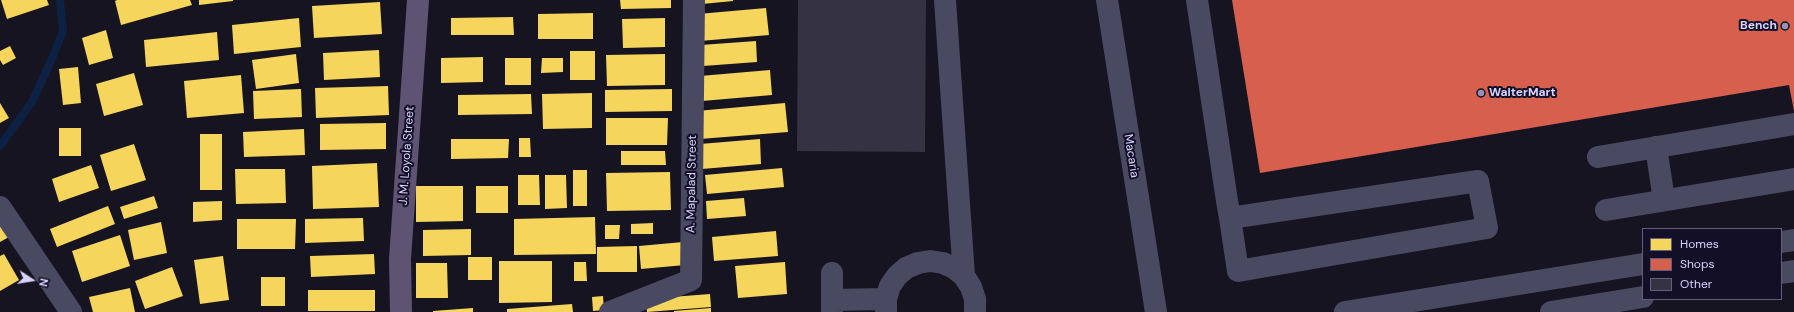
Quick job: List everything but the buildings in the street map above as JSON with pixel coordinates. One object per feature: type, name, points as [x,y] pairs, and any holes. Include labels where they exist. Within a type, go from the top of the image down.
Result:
[{"type":"main road","name":"J. M. Loyola Street","points":[[401,312],[400,259],[418,0]]},
{"type":"street","name":"A. Mapalad Street","points":[[610,312],[691,280],[694,0]]},
{"type":"street","points":[[945,0],[964,276]]},
{"type":"street","name":"Macaria","points":[[1107,0],[1156,312]]},
{"type":"street","points":[[1197,0],[1238,271],[1487,228],[1478,181],[1230,218]]},
{"type":"street","points":[[1598,157],[1794,124]]},
{"type":"street","points":[[1656,147],[1664,200]]},
{"type":"street","points":[[1606,210],[1794,178]]},
{"type":"street","points":[[0,207],[71,312]]},
{"type":"street","points":[[1782,242],[1794,240]]},
{"type":"street","points":[[832,273],[832,306],[886,305],[890,286],[897,276],[906,268],[918,263],[930,261],[942,263],[954,268],[964,276],[971,287],[975,299],[975,312]]},
{"type":"street","points":[[1345,312],[1642,264]]},
{"type":"street","points":[[1616,269],[1622,306]]},
{"type":"street","points":[[1782,274],[1794,271]]},
{"type":"street","points":[[1552,312],[1622,306],[1642,297]]},
{"type":"waterway","points":[[0,146],[32,102],[51,61],[63,31],[60,0]]},
{"type":"place","name":"Bench","points":[[1785,26]]},
{"type":"place","name":"WalterMart","points":[[1481,93]]}]
